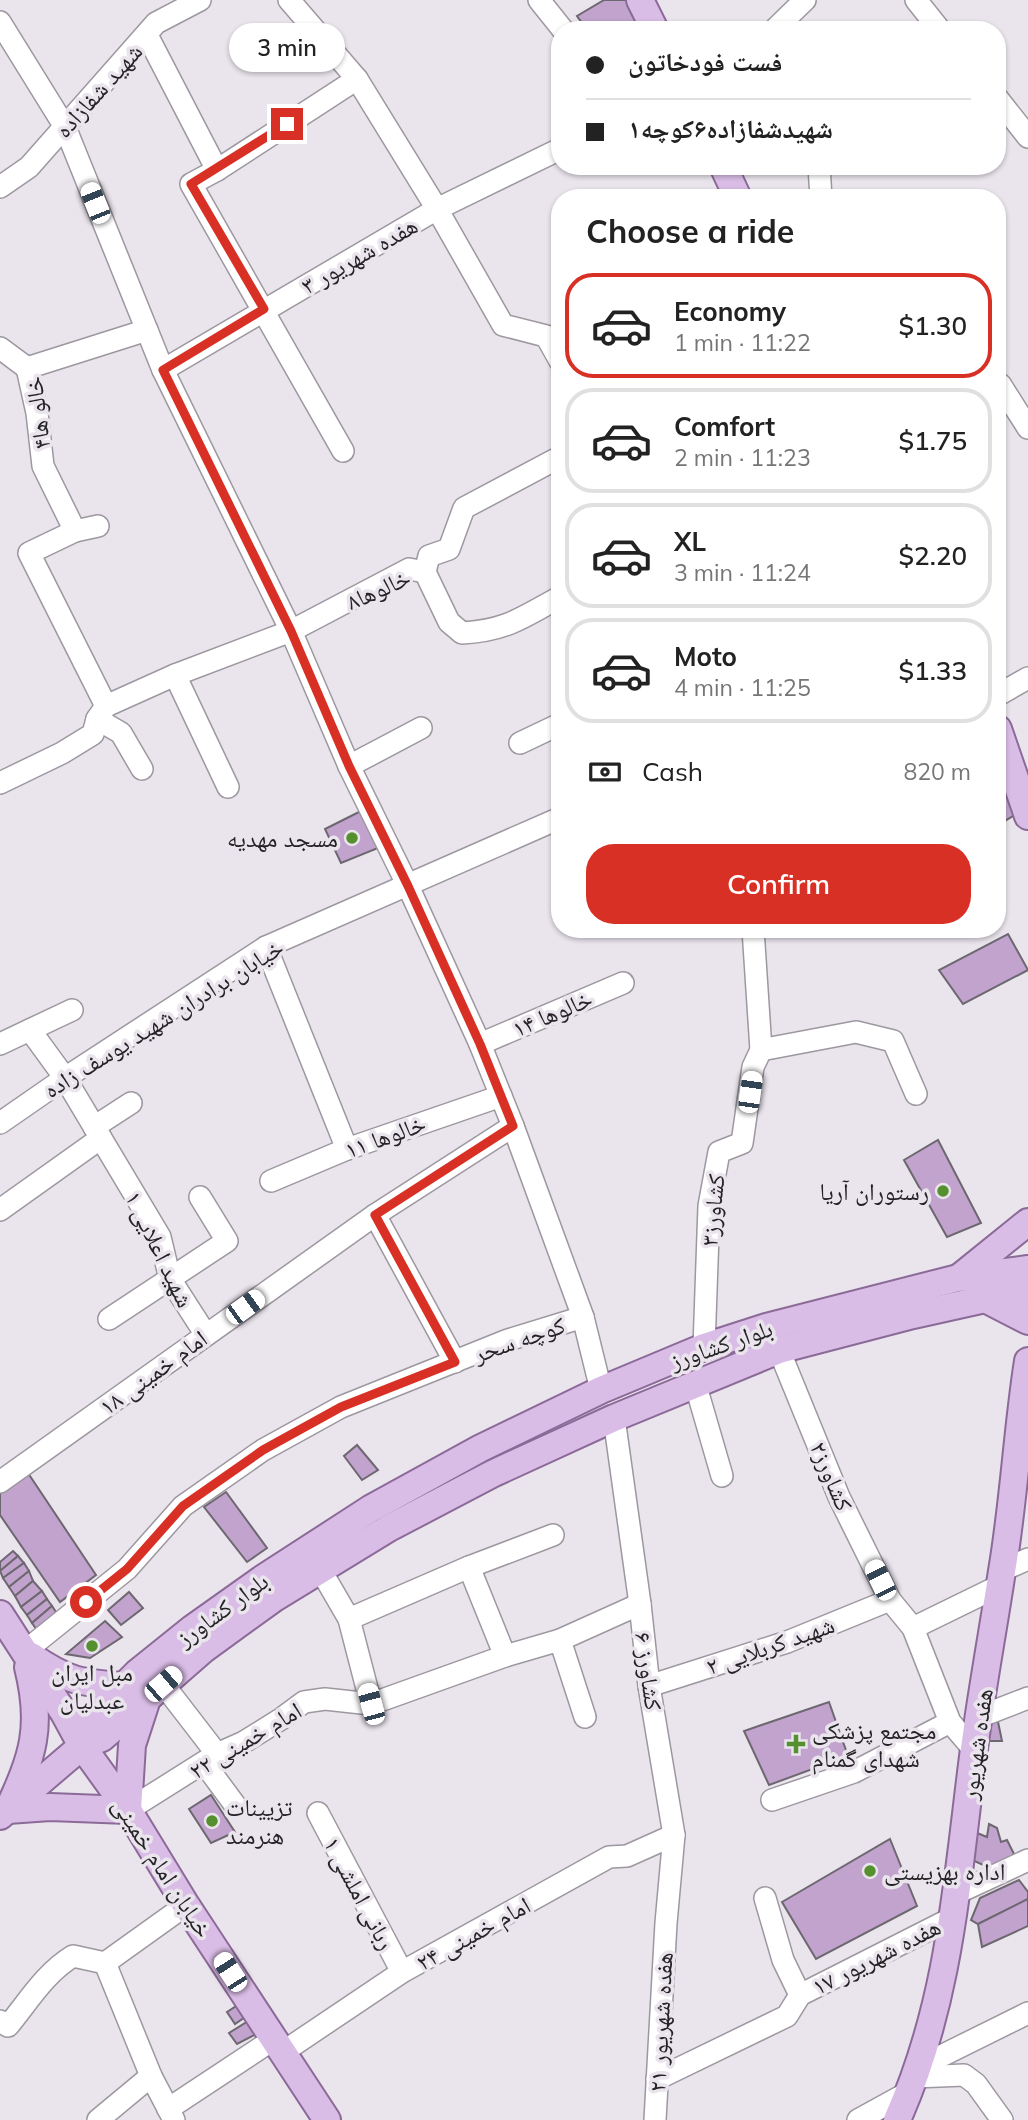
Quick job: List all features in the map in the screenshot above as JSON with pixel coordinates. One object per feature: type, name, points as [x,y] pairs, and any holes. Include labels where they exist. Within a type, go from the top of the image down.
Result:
[{"type":"main road","points":[[640,0],[651,21]]},
{"type":"main road","points":[[1006,752],[1028,816]]},
{"type":"main road","points":[[1028,1222],[989,1256],[974,1288],[1028,1321]]},
{"type":"main road","name":"بلوار کشاورز","points":[[145,1687],[320,1569],[389,1528],[494,1473],[695,1383],[779,1350],[913,1315],[974,1288],[1028,1269]]},
{"type":"main road","name":"بلوار کشاورز","points":[[4,1813],[82,1746],[102,1738],[145,1687],[262,1579],[370,1509],[481,1448],[601,1390],[704,1347],[766,1327],[974,1288],[1028,1294]]},
{"type":"main road","name":"هفده شهریور","points":[[897,2120],[915,2079],[943,1976],[956,1905],[974,1750],[1001,1578],[1027,1370]]},
{"type":"main road","name":"خیابان امام خمینی","points":[[0,1614],[82,1746],[128,1810],[186,1905],[327,2120]]},
{"type":"main road","points":[[4,1813],[50,1807],[128,1810],[132,1745],[145,1687],[71,1680],[24,1652]]},
{"type":"main road","points":[[4,1813],[22,1779],[37,1720],[34,1689],[24,1652]]},
{"type":"street","name":"شهید شفازاده","points":[[0,187],[29,167],[156,23],[200,0]]},
{"type":"street","points":[[289,0],[357,79],[437,209],[503,325],[546,336],[551,345]]},
{"type":"street","points":[[539,0],[556,21]]},
{"type":"street","points":[[916,0],[933,21]]},
{"type":"street","points":[[783,21],[802,1]]},
{"type":"street","points":[[0,22],[65,127],[163,370],[291,631],[349,766],[408,886],[480,1044],[583,1317],[601,1390]]},
{"type":"street","points":[[147,35],[216,170]]},
{"type":"street","points":[[343,451],[191,184],[357,79]]},
{"type":"street","points":[[1006,109],[1028,136]]},
{"type":"street","name":"هفده شهریور ۳","points":[[163,370],[437,209],[551,153]]},
{"type":"street","name":"خالو ها۴","points":[[75,531],[43,466],[37,413],[27,368],[147,330]]},
{"type":"street","points":[[0,348],[27,368]]},
{"type":"street","points":[[1006,393],[1028,428]]},
{"type":"street","points":[[425,572],[429,556],[449,549],[464,508],[551,462]]},
{"type":"street","points":[[98,526],[75,531],[29,553],[101,712],[121,733],[142,769]]},
{"type":"street","name":"خالوها۸","points":[[101,712],[175,675],[291,631],[409,569],[425,572],[449,622],[462,633],[506,626],[551,602]]},
{"type":"street","points":[[175,675],[228,786]]},
{"type":"street","points":[[1006,690],[1028,678]]},
{"type":"street","points":[[0,783],[62,753],[93,734],[101,712]]},
{"type":"street","points":[[349,766],[421,728]]},
{"type":"street","points":[[520,743],[551,728]]},
{"type":"street","name":"خیابان برادران شهید یوسف زاده","points":[[0,1124],[65,1078],[266,947],[551,822]]},
{"type":"street","points":[[755,938],[761,1050],[856,1032],[893,1041],[916,1094]]},
{"type":"street","points":[[266,947],[347,1149]]},
{"type":"street","name":"خالوها ۱۴","points":[[480,1044],[624,983]]},
{"type":"street","points":[[0,1044],[72,1010]]},
{"type":"street","name":"شهید اعلایی ۱","points":[[30,1030],[65,1078],[160,1237],[170,1279],[206,1335]]},
{"type":"street","name":"کشاورز۳","points":[[704,1347],[709,1206],[716,1165],[719,1152],[751,1148],[753,1067],[761,1050]]},
{"type":"street","name":"خالوها ۱۱","points":[[271,1181],[347,1149],[501,1096]]},
{"type":"street","points":[[0,1210],[131,1103]]},
{"type":"street","name":"امام خمینی ۱۸","points":[[4,1470],[206,1335],[375,1215],[513,1126]]},
{"type":"street","points":[[109,1319],[227,1241],[200,1197]]},
{"type":"street","points":[[375,1215],[455,1362]]},
{"type":"street","name":"کوچه سحر","points":[[24,1652],[127,1569],[183,1506],[263,1450],[341,1407],[508,1340],[583,1317]]},
{"type":"street","name":"کشاورز۲","points":[[779,1350],[839,1497],[890,1600],[913,1628],[950,1722],[974,1750]]},
{"type":"street","points":[[695,1383],[722,1476]]},
{"type":"street","name":"کشاورز ۶","points":[[614,1418],[649,1686],[674,1835],[666,1923]]},
{"type":"street","points":[[349,1619],[469,1567],[553,1535]]},
{"type":"street","points":[[913,1628],[1001,1578],[1028,1559]]},
{"type":"street","points":[[469,1567],[505,1656]]},
{"type":"street","points":[[320,1569],[349,1619],[371,1704],[505,1656],[559,1640],[640,1604]]},
{"type":"street","name":"شهید کربلایی ۲","points":[[649,1686],[787,1642],[890,1600]]},
{"type":"street","points":[[559,1640],[585,1717]]},
{"type":"street","points":[[145,1687],[211,1759],[235,1805]]},
{"type":"street","points":[[979,1717],[1028,1698]]},
{"type":"street","name":"امام خمینی ۲۲","points":[[128,1810],[244,1742],[304,1702],[325,1699],[371,1704]]},
{"type":"street","points":[[772,1800],[854,1772],[950,1722]]},
{"type":"street","name":"ربانی املشی ۱","points":[[318,1813],[402,1972]]},
{"type":"street","name":"امام خمینی ۲۴","points":[[171,2115],[278,2045],[402,1972],[609,1857],[627,1856],[674,1835]]},
{"type":"street","name":"هفده شهریور ۱۷","points":[[657,2079],[788,2016],[800,1995],[1028,1860]]},
{"type":"street","points":[[765,1898],[783,1961],[800,1995]]},
{"type":"street","points":[[0,2021],[8,2026],[61,1963],[73,1956],[105,1963],[186,1905]]},
{"type":"street","name":"هفده شهریور ۲۱","points":[[655,2120],[666,1923]]},
{"type":"street","points":[[105,1963],[151,2076],[171,2115]]},
{"type":"street","points":[[858,2120],[915,2079],[1028,2013]]},
{"type":"street","points":[[915,2079],[964,2075],[976,2084],[1002,2120]]},
{"type":"street","points":[[98,2120],[151,2076]]},
{"type":"building","points":[[604,0],[627,0],[639,21],[581,21],[577,16]]},
{"type":"building","points":[[1006,776],[1018,813],[1006,820]]},
{"type":"building","name":"مسجد مهدیه","points":[[363,810],[378,848],[341,863],[325,829]]},
{"type":"building","points":[[1008,934],[1028,970],[963,1004],[939,970],[1000,938],[1006,938]]},
{"type":"building","name":"رستوران آریا","points":[[938,1140],[981,1223],[947,1237],[904,1160]]},
{"type":"building","points":[[357,1445],[378,1470],[362,1480],[344,1456]]},
{"type":"building","points":[[26,1470],[96,1575],[60,1602],[0,1515],[0,1487]]},
{"type":"building","points":[[226,1492],[267,1548],[247,1562],[204,1507]]},
{"type":"building","points":[[13,1551],[18,1556],[0,1571],[0,1562]]},
{"type":"building","points":[[18,1556],[24,1563],[3,1578],[0,1571]]},
{"type":"building","points":[[24,1563],[29,1571],[9,1587],[3,1578]]},
{"type":"building","points":[[29,1571],[33,1581],[15,1596],[9,1587]]},
{"type":"building","points":[[33,1581],[42,1591],[21,1607],[15,1596]]},
{"type":"building","points":[[42,1591],[47,1599],[27,1615],[21,1607]]},
{"type":"building","points":[[129,1592],[143,1608],[121,1625],[108,1610]]},
{"type":"building","points":[[47,1599],[52,1606],[32,1623],[27,1615]]},
{"type":"building","points":[[52,1606],[60,1618],[39,1633],[32,1623]]},
{"type":"building","name":"مبل ایران عبدلیان","points":[[105,1621],[122,1637],[90,1658],[66,1654]]},
{"type":"building","name":"مجتمع پزشکی شهدای گمنام","points":[[829,1702],[848,1756],[769,1785],[744,1731]]},
{"type":"building","points":[[997,1717],[1002,1741],[982,1741],[984,1720]]},
{"type":"building","name":"تزیینات هنرمند","points":[[211,1795],[235,1832],[211,1843],[189,1809]]},
{"type":"building","points":[[989,1824],[997,1828],[1001,1842],[1007,1840],[1017,1860],[994,1870],[972,1860],[977,1833],[987,1837]]},
{"type":"building","name":"اداره بهزیستی","points":[[890,1839],[917,1906],[816,1959],[782,1902]]},
{"type":"building","points":[[1019,1880],[1028,1892],[1028,1899],[978,1924],[971,1920],[980,1898]]},
{"type":"building","points":[[1028,1899],[1028,1926],[982,1947],[978,1924]]},
{"type":"building","points":[[241,2003],[248,2015],[235,2024],[227,2012]]},
{"type":"building","points":[[250,2020],[258,2033],[237,2044],[229,2033]]},
{"type":"place","name":"مسجد مهدیه","points":[[352,838]]},
{"type":"place","name":"رستوران آریا","points":[[943,1191]]},
{"type":"place","name":"مبل ایران عبدلیان","points":[[92,1646]]},
{"type":"place","name":"مجتمع پزشکی شهدای گمنام","points":[[796,1744]]},
{"type":"place","name":"تزیینات هنرمند","points":[[212,1821]]},
{"type":"place","name":"اداره بهزیستی","points":[[870,1871]]},
{"type":"route","points":[[86,1602],[127,1569],[183,1506],[263,1450],[341,1407],[455,1362],[375,1215],[513,1126],[480,1044],[408,886],[349,766],[291,631],[163,370],[264,309],[191,184],[287,124]]}]
